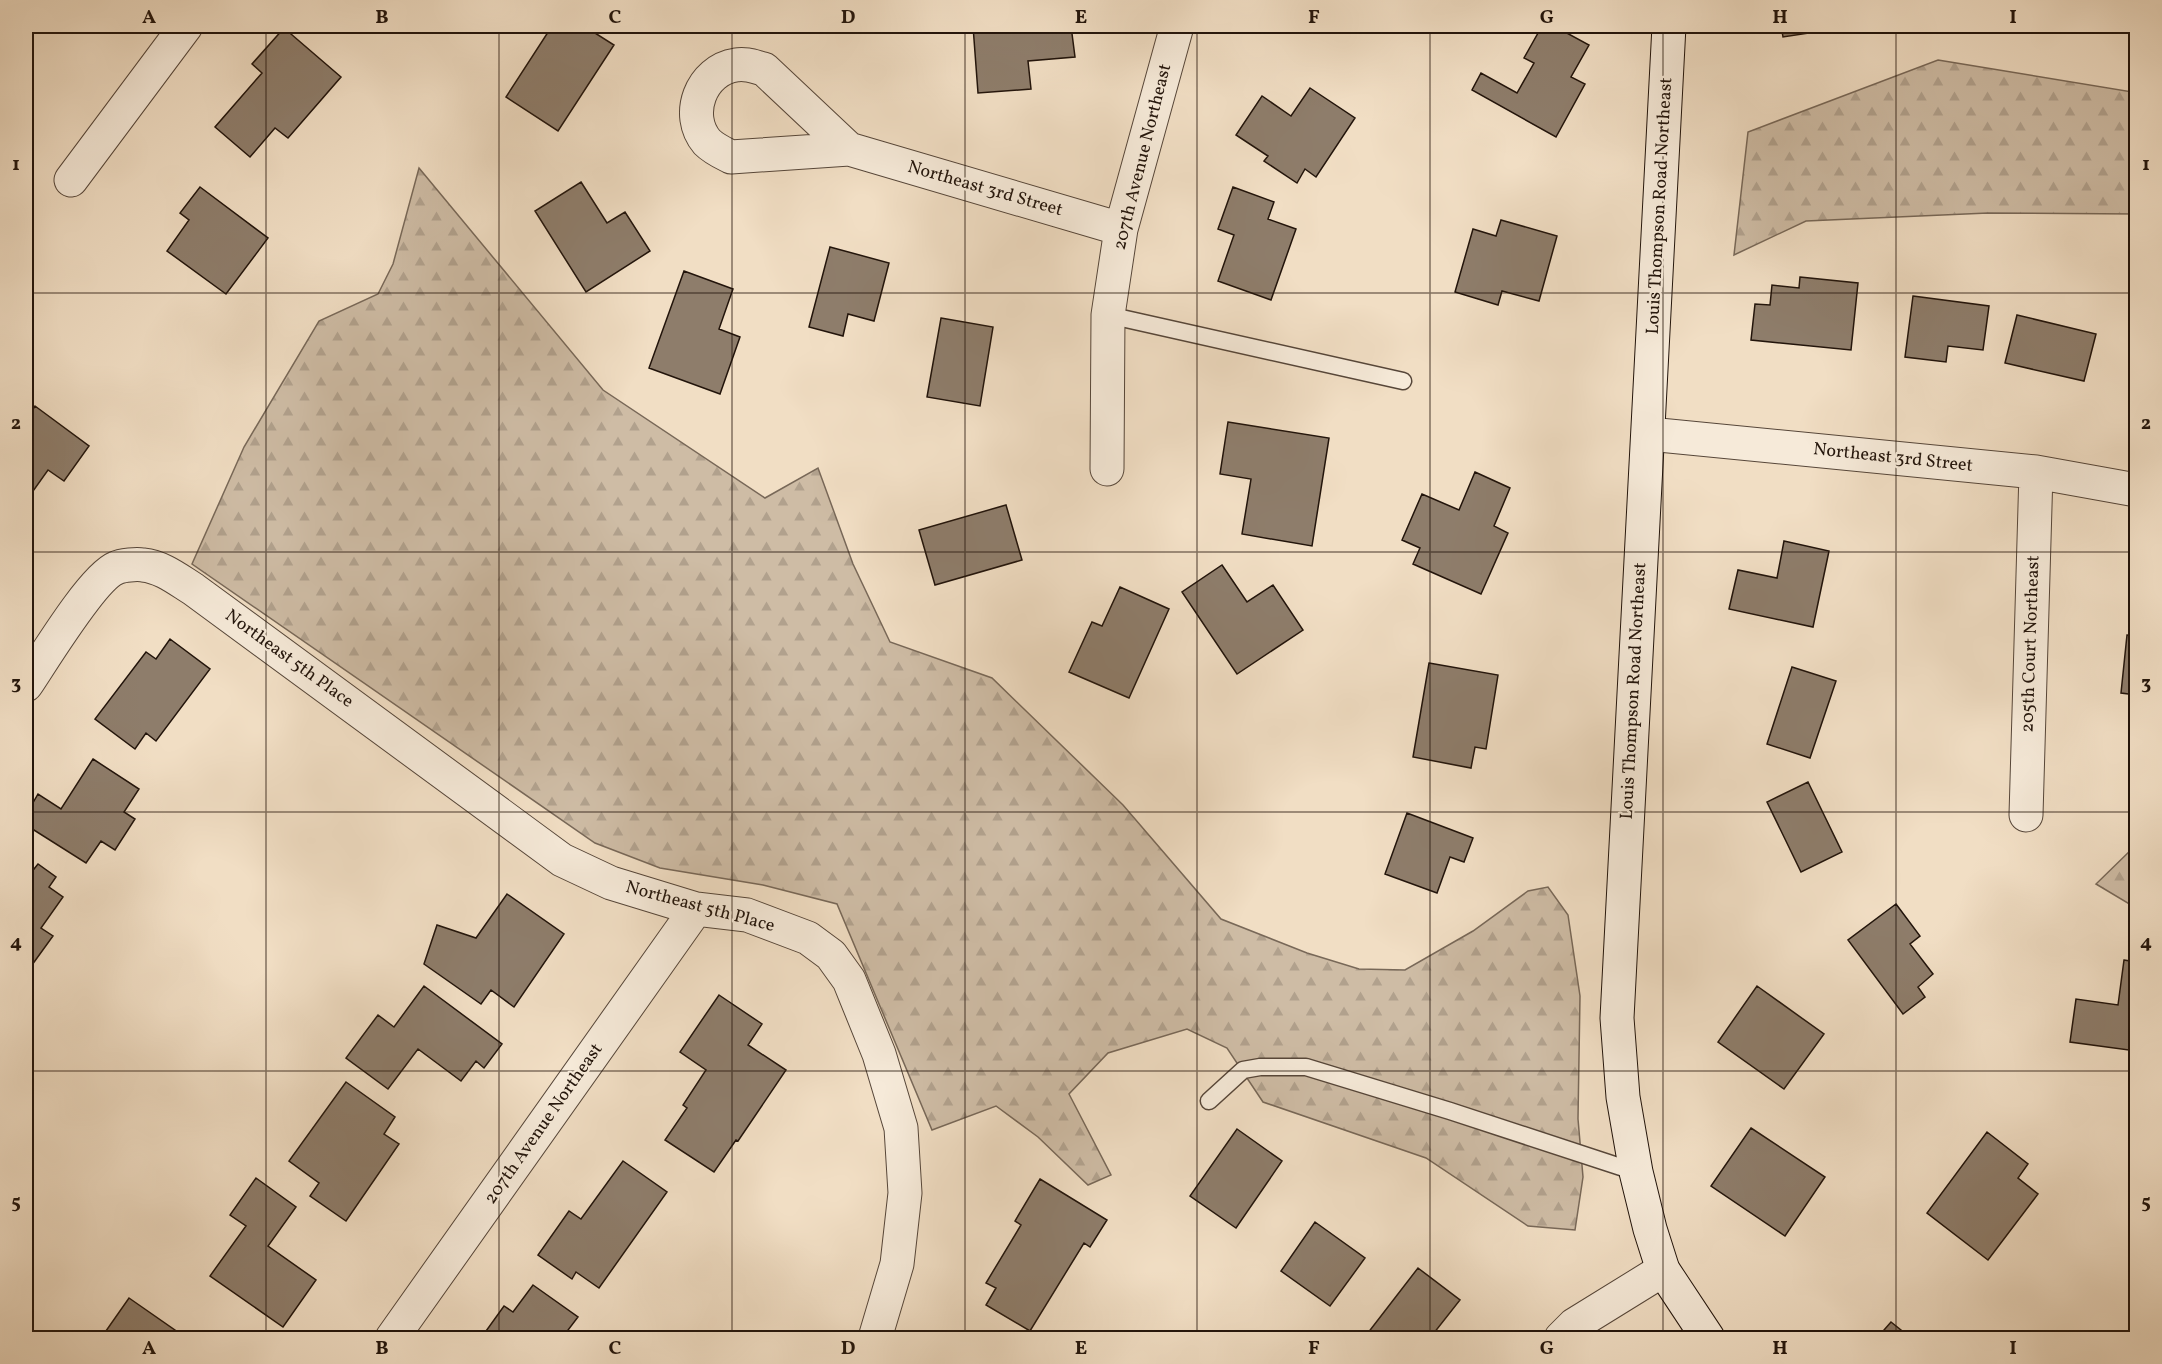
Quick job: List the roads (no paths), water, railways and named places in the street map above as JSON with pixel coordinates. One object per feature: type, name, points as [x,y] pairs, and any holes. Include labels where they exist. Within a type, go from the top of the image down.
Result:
[{"type":"street","points":[[71,180],[186,26]]},
{"type":"street","name":"207th Avenue Northeast","points":[[1107,469],[1108,315],[1121,229],[1177,26]]},
{"type":"street","name":"Louis Thompson Road Northeast","points":[[1669,26],[1617,1018],[1623,1097],[1636,1172],[1650,1229],[1664,1270],[1708,1338]]},
{"type":"street","name":"Northeast 3rd Street","points":[[849,149],[1121,229]]},
{"type":"street","name":"Northeast 3rd Street","points":[[1649,434],[2036,472],[2136,490]]},
{"type":"street","name":"205th Court Northeast","points":[[2026,815],[2036,472]]},
{"type":"street","name":"Northeast 5th Place","points":[[26,685],[83,601],[103,577],[116,567],[142,564],[164,571],[193,589],[562,860],[611,883],[696,909],[747,915],[808,938],[831,955],[849,980],[879,1054],[900,1128],[905,1193],[897,1264],[875,1338]]},
{"type":"street","name":"207th Avenue Northeast","points":[[392,1338],[696,909]]},
{"type":"street","points":[[1561,1338],[1574,1325],[1664,1270]]},
{"type":"lane","points":[[1108,315],[1403,381]]},
{"type":"lane","points":[[1209,1101],[1243,1070],[1260,1067],[1306,1067],[1636,1172]]}]
